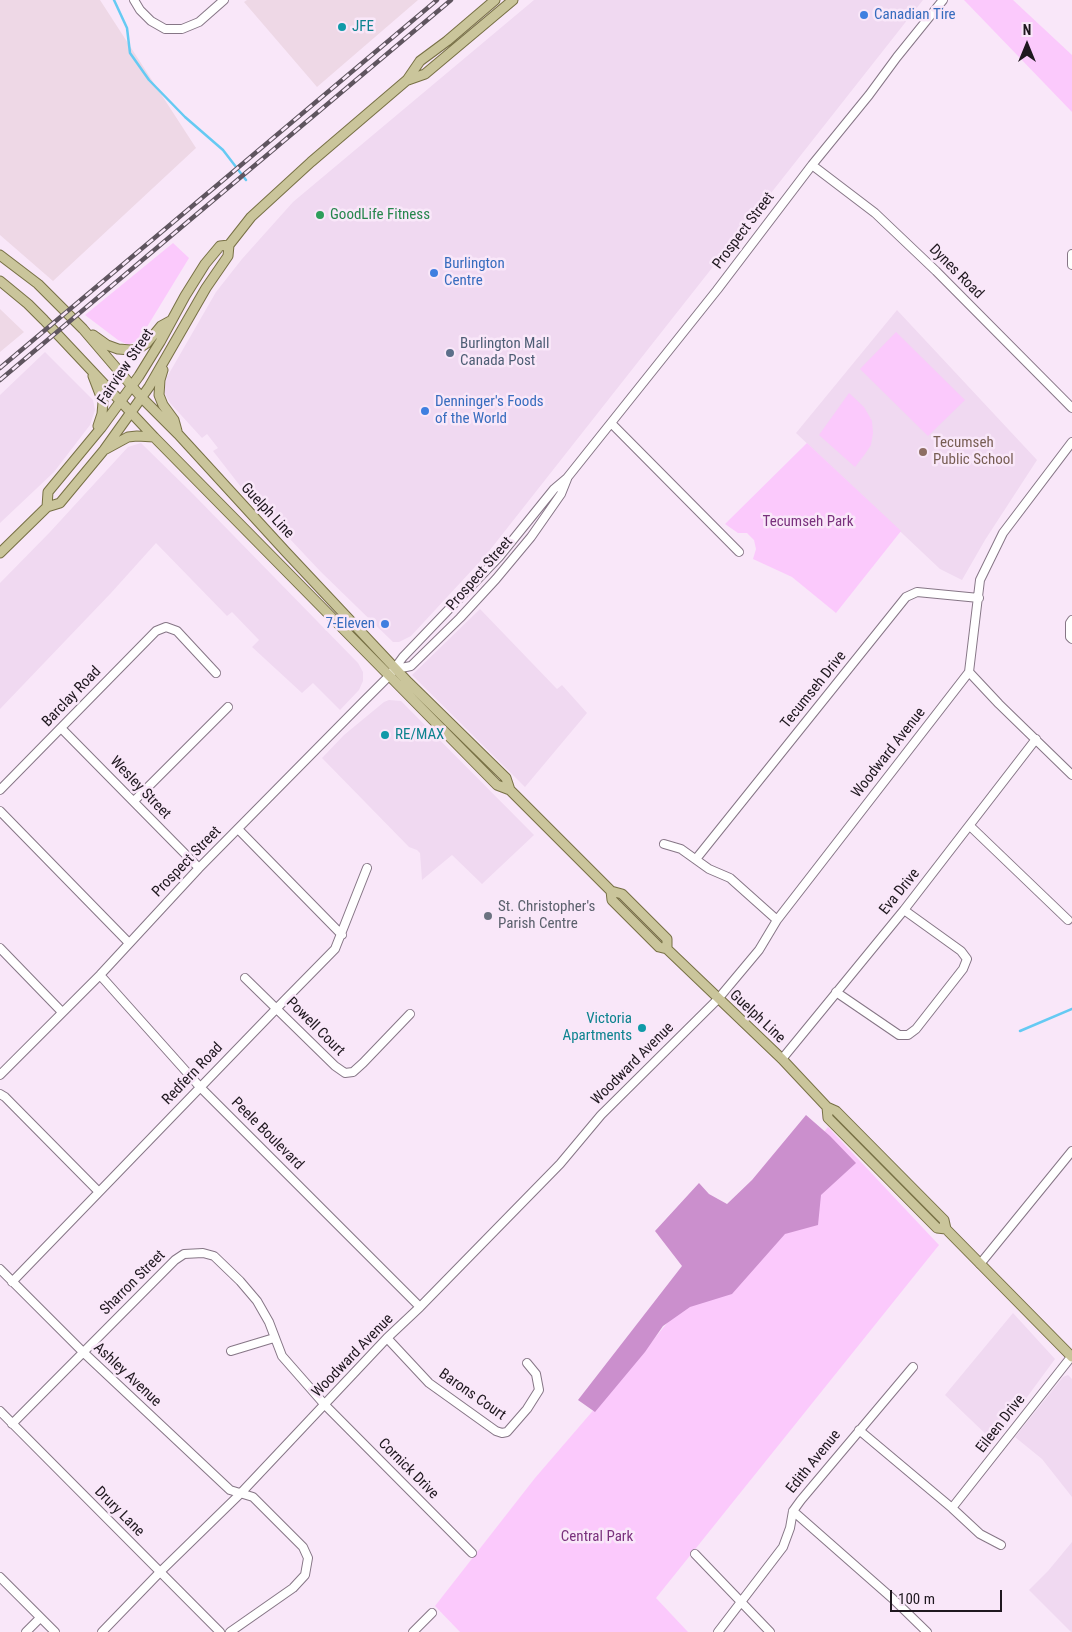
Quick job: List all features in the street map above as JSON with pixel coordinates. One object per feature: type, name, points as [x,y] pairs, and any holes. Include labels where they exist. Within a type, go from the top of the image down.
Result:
[{"type":"main road","name":"Fairview Street","points":[[0,553],[47,507],[60,503],[104,450],[142,398],[206,288],[228,256],[229,245],[251,217],[311,162],[407,80],[420,61],[447,41],[495,0]]},
{"type":"main road","name":"Fairview Street","points":[[407,80],[425,74],[513,0]]},
{"type":"main road","name":"Fairview Street","points":[[47,507],[48,492],[121,402],[160,342],[185,296],[215,250],[220,246],[229,245]]},
{"type":"main road","name":"Guelph Line","points":[[0,255],[38,284],[83,329],[142,398],[178,434],[286,552],[396,669],[506,778],[510,790],[611,891],[612,900],[659,947],[667,948],[782,1060],[826,1107],[828,1118],[937,1228],[946,1229],[1072,1357]]},
{"type":"main road","name":"Guelph Line","points":[[0,281],[33,310],[130,413],[497,786],[510,790]]},
{"type":"main road","points":[[83,329],[107,345],[131,350],[140,348],[147,343],[161,326],[172,320]]},
{"type":"main road","points":[[164,361],[159,395],[163,405],[174,420],[178,434]]},
{"type":"main road","points":[[91,372],[103,402],[102,414],[94,436]]},
{"type":"main road","points":[[104,450],[128,437],[154,437]]},
{"type":"street","points":[[134,0],[140,10],[151,21],[165,29],[182,29],[199,22],[224,0]]},
{"type":"street","name":"Prospect Street","points":[[0,1076],[100,975],[199,868],[396,669],[403,657],[499,557],[554,490],[567,478],[611,423],[717,290],[897,57],[944,0]]},
{"type":"street","name":"Dynes Road","points":[[812,165],[882,220],[936,271],[1072,408]]},
{"type":"street","points":[[1072,254],[1072,265]]},
{"type":"street","points":[[611,423],[739,552]]},
{"type":"street","points":[[1072,442],[1003,533],[980,580],[969,672],[1072,775]]},
{"type":"street","name":"Prospect Street","points":[[396,669],[411,666],[460,618],[496,579],[531,537],[562,494],[567,478]]},
{"type":"street","name":"Tecumseh Drive","points":[[696,859],[906,597],[916,592],[979,598]]},
{"type":"street","points":[[1072,620],[1070,624],[1070,637],[1072,639]]},
{"type":"street","name":"Barclay Road","points":[[0,790],[156,630],[166,627],[177,631],[216,672]]},
{"type":"street","name":"Woodward Avenue","points":[[102,1632],[240,1494],[387,1338],[420,1307],[560,1164],[601,1115],[718,999],[759,950],[777,920],[969,672]]},
{"type":"street","points":[[134,801],[228,707]]},
{"type":"street","name":"Wesley Street","points":[[62,728],[199,868]]},
{"type":"street","name":"Eva Drive","points":[[782,1060],[904,910],[1036,739]]},
{"type":"street","points":[[0,811],[129,943]]},
{"type":"street","points":[[970,826],[1068,920]]},
{"type":"street","points":[[238,829],[342,935]]},
{"type":"street","points":[[664,844],[681,849],[710,869],[730,878],[777,920]]},
{"type":"street","name":"Redfern Road","points":[[12,1282],[335,949],[367,868]]},
{"type":"street","points":[[836,992],[899,1036],[908,1036],[916,1029],[964,969],[967,959],[961,951],[904,910]]},
{"type":"street","points":[[0,948],[62,1012]]},
{"type":"street","name":"Peele Boulevard","points":[[100,975],[200,1087],[420,1307]]},
{"type":"street","name":"Powell Court","points":[[245,978],[345,1074],[353,1072],[410,1014]]},
{"type":"street","points":[[0,1094],[99,1192]]},
{"type":"street","points":[[980,1264],[1072,1151]]},
{"type":"street","name":"Sharron Street","points":[[12,1424],[175,1260],[184,1254],[194,1252],[214,1256],[240,1281],[257,1301],[269,1322],[282,1356],[325,1405]]},
{"type":"street","name":"Ashley Avenue","points":[[0,1270],[83,1352],[230,1490],[253,1497],[303,1547],[308,1558],[305,1576],[293,1588],[230,1632]]},
{"type":"street","points":[[231,1351],[274,1338]]},
{"type":"street","name":"Barons Court","points":[[387,1338],[429,1383],[496,1431],[502,1433],[507,1432],[527,1409],[539,1390],[536,1374],[527,1363]]},
{"type":"street","name":"Eileen Drive","points":[[952,1508],[1072,1357]]},
{"type":"street","name":"Edith Avenue","points":[[718,1632],[783,1548],[790,1528],[793,1511],[858,1430],[913,1366]]},
{"type":"street","name":"Cornick Drive","points":[[325,1405],[472,1553]]},
{"type":"street","name":"Drury Lane","points":[[0,1411],[220,1632]]},
{"type":"street","points":[[858,1430],[952,1508],[980,1534],[1001,1545]]},
{"type":"street","points":[[793,1511],[893,1599],[927,1632]]},
{"type":"street","points":[[696,1554],[770,1632]]},
{"type":"street","points":[[0,1577],[56,1632]]},
{"type":"street","points":[[412,1632],[432,1613]]},
{"type":"street","points":[[26,1632],[40,1618]]},
{"type":"shaded area","points":[[0,0],[100,0],[196,148],[53,281],[0,235]]},
{"type":"shaded area","name":"JFE","points":[[247,0],[418,0],[317,87],[244,2]]},
{"type":"shaded area","points":[[534,0],[923,0],[486,555],[411,636],[399,642],[393,642],[320,571],[241,487],[213,451],[218,448],[207,434],[202,438],[170,403],[165,394],[165,386],[167,377],[216,292],[242,259],[293,202]]},
{"type":"shaded area","points":[[0,309],[24,332],[0,352]]},
{"type":"shaded area","name":"Tecumseh Public School","points":[[897,310],[1037,460],[985,540],[962,580],[940,569],[796,433]]},
{"type":"shaded area","points":[[45,352],[93,400],[95,410],[90,425],[54,472],[0,523],[0,395]]},
{"type":"shaded area","points":[[141,443],[358,663],[363,672],[363,681],[359,690],[340,710],[313,683],[302,693],[252,647],[259,640],[232,612],[227,616],[156,543],[0,709],[0,583],[128,447]]},
{"type":"shaded area","points":[[480,609],[557,689],[562,685],[587,713],[525,787],[412,675]]},
{"type":"shaded area","points":[[389,700],[401,701],[534,835],[482,884],[452,855],[422,880],[420,853],[409,847],[322,758],[344,735]]},
{"type":"shaded area","points":[[806,1115],[856,1163],[821,1195],[818,1225],[785,1234],[732,1294],[690,1307],[663,1326],[645,1352],[595,1412],[578,1400],[682,1266],[655,1231],[699,1183],[709,1194],[727,1204],[752,1180]]},
{"type":"shaded area","points":[[1013,1313],[1055,1359],[994,1442],[945,1395]]},
{"type":"shaded area","points":[[1068,1375],[1072,1379],[1072,1497],[1042,1459],[1015,1437],[1063,1377]]},
{"type":"shaded area","points":[[1072,1542],[1072,1632],[1071,1632],[1029,1590]]},
{"type":"green space","points":[[964,0],[1013,0],[1072,55],[1072,112]]},
{"type":"green space","points":[[173,243],[189,258],[139,340],[128,345],[118,340],[85,315]]},
{"type":"green space","points":[[896,332],[965,400],[928,436],[860,369]]},
{"type":"green space","points":[[849,393],[864,407],[872,421],[873,433],[871,445],[855,467],[819,435]]},
{"type":"green space","name":"Tecumseh Park","points":[[807,443],[901,531],[836,613],[792,577],[753,559],[756,549],[754,540],[747,533],[738,533],[725,524]]},
{"type":"green space","name":"Central Park","points":[[828,1127],[939,1245],[656,1598],[688,1632],[460,1632],[435,1606],[535,1478],[640,1356]]},
{"type":"waterway","points":[[114,0],[127,28],[130,53],[149,80],[185,117],[223,150],[246,180]]},
{"type":"waterway","points":[[1020,1031],[1072,1009]]},
{"type":"railway","points":[[0,368],[437,0]]},
{"type":"railway","points":[[0,380],[451,0]]},
{"type":"place","name":"Canadian Tire","points":[[864,15]]},
{"type":"place","name":"JFE","points":[[342,27]]},
{"type":"place","name":"GoodLife Fitness","points":[[320,215]]},
{"type":"place","name":"Burlington Centre","points":[[434,273]]},
{"type":"place","name":"Burlington Mall Canada Post","points":[[450,353]]},
{"type":"place","name":"Denninger's Foods of the World","points":[[425,411]]},
{"type":"place","name":"Tecumseh Public School","points":[[923,452]]},
{"type":"place","name":"7-Eleven","points":[[385,624]]},
{"type":"place","name":"RE/MAX","points":[[385,735]]},
{"type":"place","name":"St. Christopher's Parish Centre","points":[[488,916]]},
{"type":"place","name":"Victoria Apartments","points":[[642,1028]]}]
